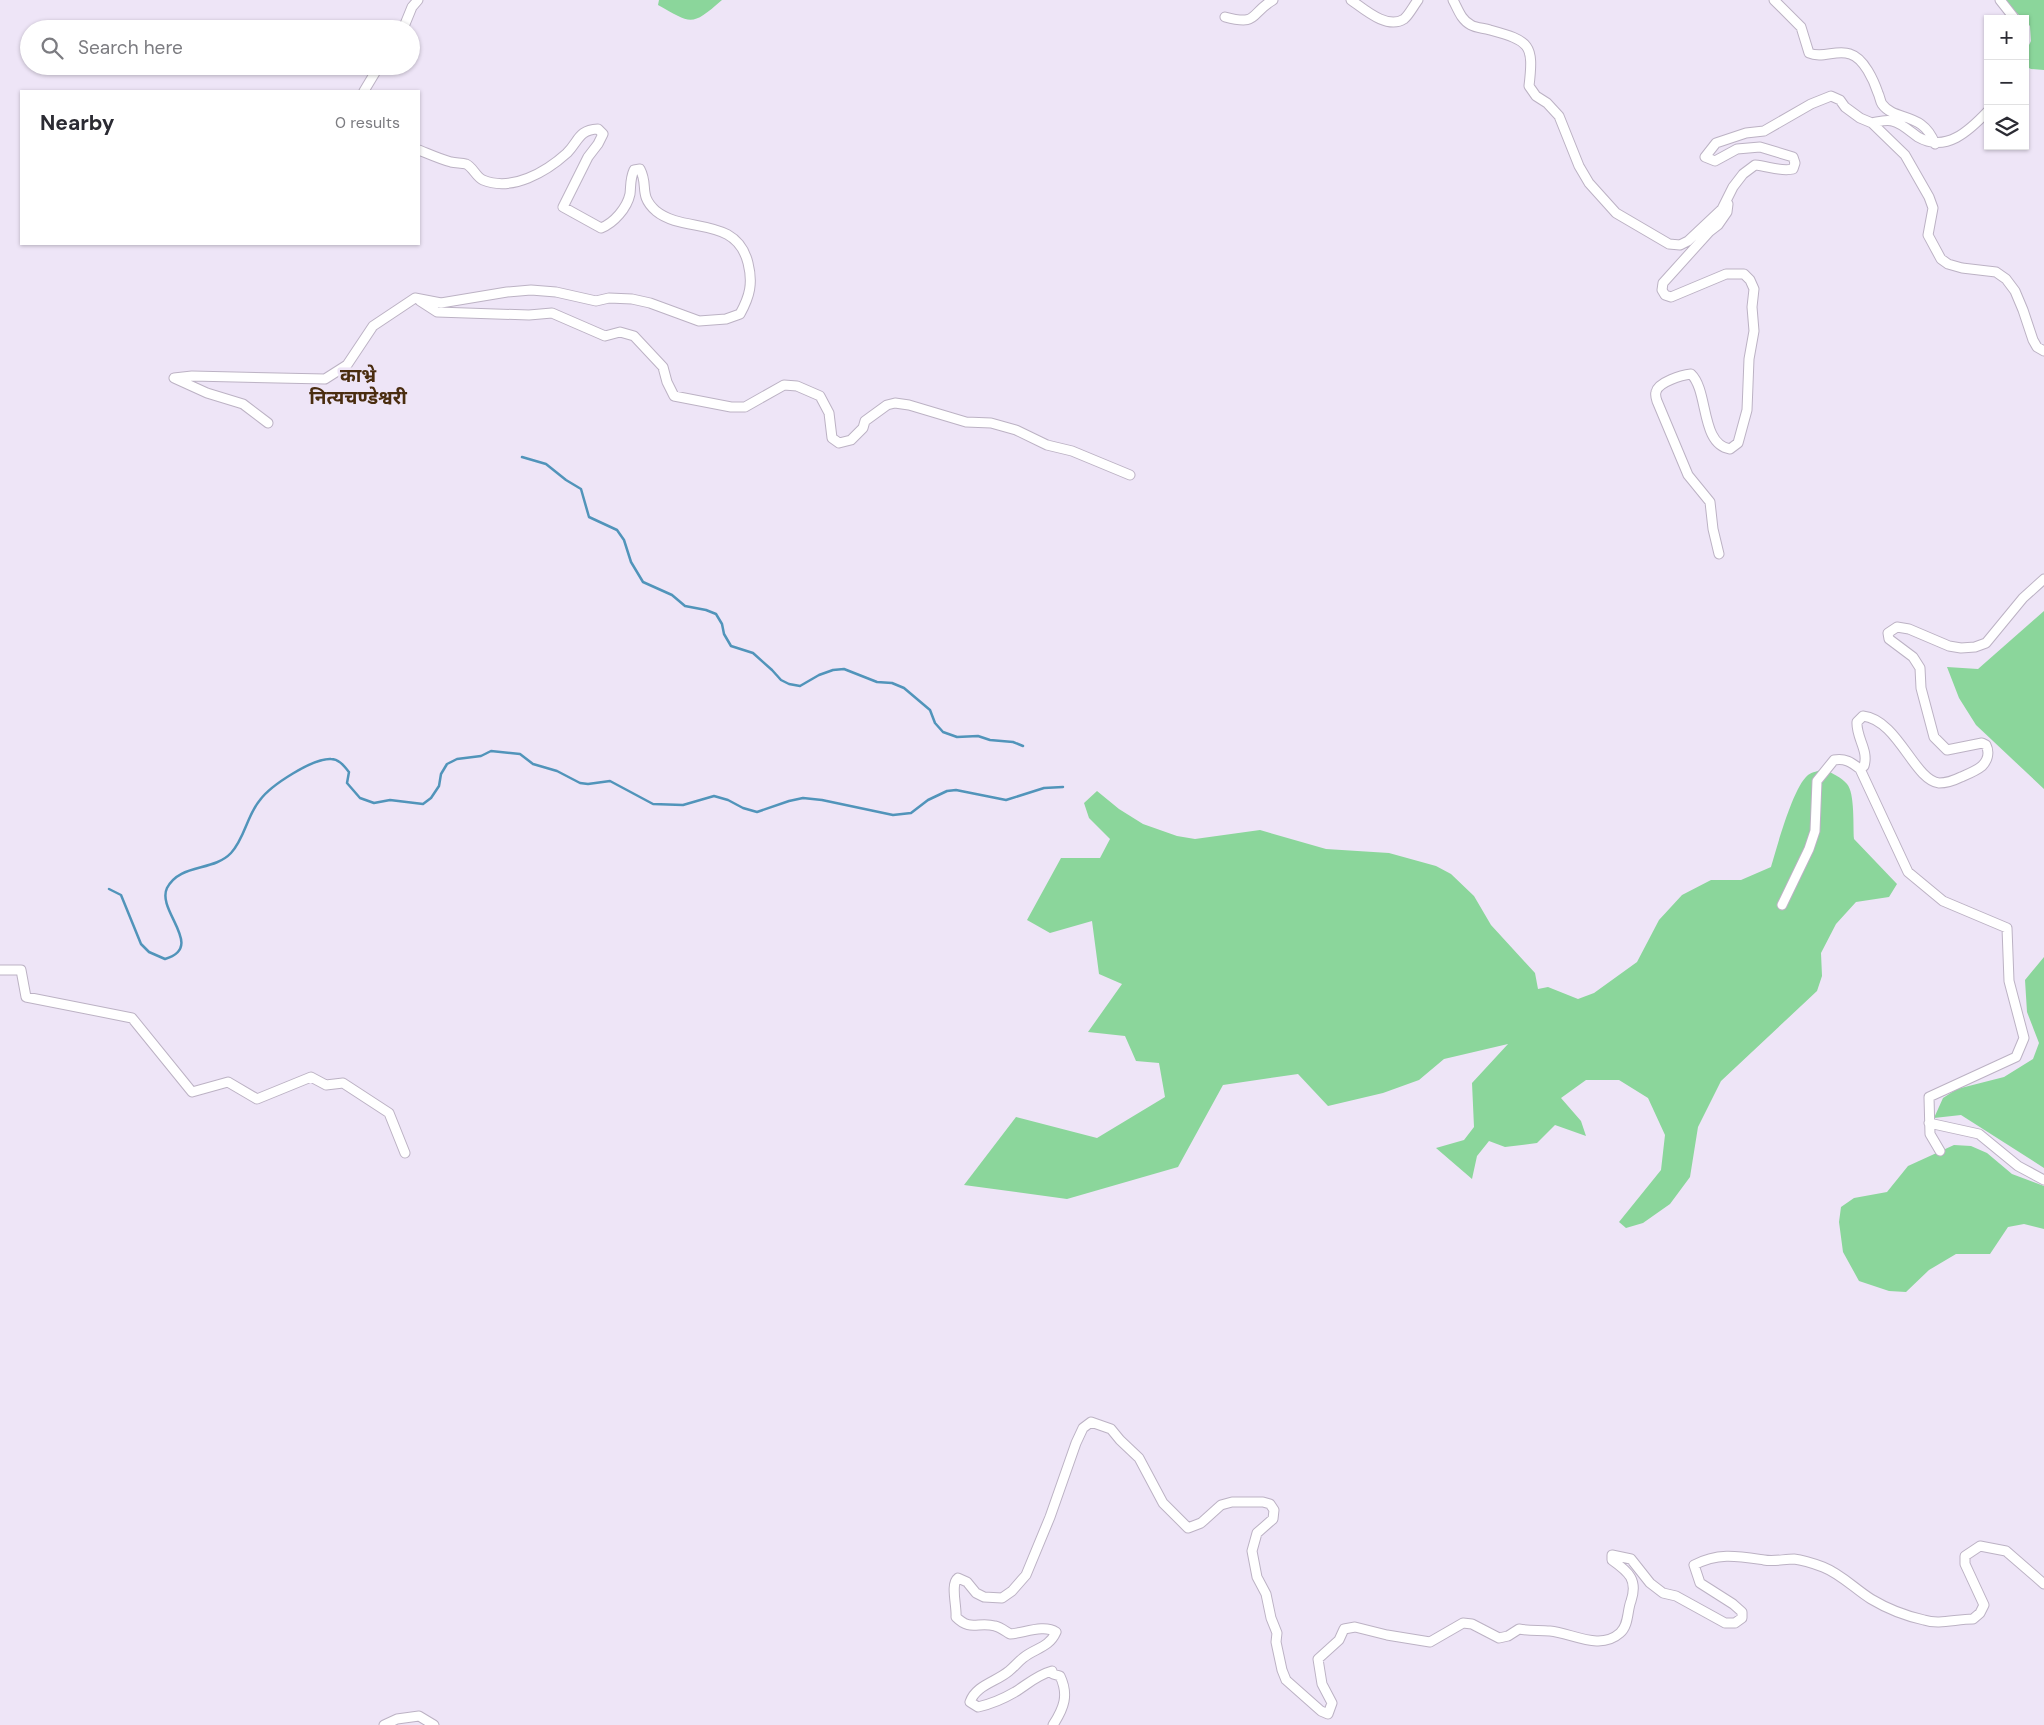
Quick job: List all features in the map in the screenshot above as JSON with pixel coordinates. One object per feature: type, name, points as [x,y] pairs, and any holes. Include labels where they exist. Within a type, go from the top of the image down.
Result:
[{"type":"street","points":[[407,20],[412,7],[418,0]]},
{"type":"street","points":[[1226,17],[1242,21],[1253,18],[1264,5],[1273,0]]},
{"type":"street","points":[[1351,0],[1384,21],[1396,21],[1404,18],[1418,0]]},
{"type":"street","points":[[1453,0],[1462,18],[1471,26],[1517,37],[1527,46],[1532,64],[1529,86],[1536,96],[1547,103],[1559,116],[1579,166],[1589,183],[1616,213],[1669,244],[1680,245],[1688,241],[1722,210],[1729,199]]},
{"type":"street","points":[[1774,0],[1801,27],[1809,53],[1820,56],[1850,54],[1861,61],[1878,93],[1881,104],[1889,111],[1910,118],[1930,131],[1935,144]]},
{"type":"street","points":[[2000,0],[2012,15]]},
{"type":"street","points":[[365,90],[374,75]]},
{"type":"street","points":[[1719,554],[1710,502],[1688,475],[1657,401],[1656,392],[1658,388],[1680,375],[1691,374],[1697,380],[1706,418],[1716,440],[1724,448],[1730,449],[1738,443],[1746,410],[1749,359],[1754,331],[1752,307],[1754,289],[1750,280],[1744,274],[1726,274],[1671,297],[1665,295],[1662,290],[1663,283],[1724,219],[1733,187],[1743,174],[1755,165],[1772,167],[1783,172],[1793,168],[1795,163],[1793,157],[1760,147],[1737,149],[1715,161],[1708,160],[1705,157],[1716,143],[1746,133],[1764,131],[1811,104],[1831,96],[1840,100],[1845,107],[1860,118],[1872,123],[1906,155],[1930,197],[1933,208],[1928,236],[1941,259],[1948,264],[1962,268],[1996,272],[2006,279],[2015,291],[2032,340],[2037,347],[2044,351]]},
{"type":"street","points":[[1872,123],[1892,120],[1920,138],[1935,144],[1958,138],[1984,115]]},
{"type":"street","points":[[268,423],[243,404],[207,393],[174,378],[192,376],[325,379],[347,366],[373,326],[415,298],[442,303],[507,292],[531,290],[556,292],[596,300],[609,298],[632,299],[650,303],[700,321],[726,319],[740,314],[748,300],[751,275],[746,258],[739,245],[730,236],[712,227],[670,220],[656,210],[645,198],[643,174],[640,169],[634,170],[630,180],[630,196],[620,213],[609,225],[601,228],[563,207],[588,157],[603,134],[598,129],[588,130],[576,140],[568,152],[550,166],[526,180],[498,184],[482,180],[467,164],[437,158],[420,150]]},
{"type":"street","points":[[415,298],[437,312],[530,315],[552,313],[605,336],[620,332],[634,336],[663,366],[667,382],[674,396],[731,407],[745,406],[784,385],[797,386],[820,396],[830,413],[832,438],[839,443],[851,440],[863,428],[865,420],[887,405],[895,403],[909,404],[966,422],[991,423],[1016,430],[1047,445],[1072,451],[1130,475]]},
{"type":"street","points":[[1860,769],[1864,766],[1866,760],[1864,746],[1856,730],[1857,722],[1863,716],[1876,720],[1898,739],[1929,779],[1939,783],[1948,782],[1978,770],[1984,764],[1988,750],[1982,743],[1947,750],[1934,737],[1921,688],[1920,668],[1913,657],[1889,639],[1888,633],[1897,627],[1908,629],[1948,646],[1961,648],[1976,647],[1986,643],[2022,598],[2044,579]]},
{"type":"street","points":[[1782,905],[1815,831],[1817,781],[1834,760],[1842,758],[1850,761],[1860,769],[1908,872],[1943,901],[2007,928],[2009,980],[2024,1038],[2016,1057],[1929,1097],[1930,1134],[1940,1151]]},
{"type":"street","points":[[0,970],[21,970],[26,996],[132,1018],[192,1092],[228,1082],[257,1099],[311,1076],[326,1085],[343,1083],[389,1113],[405,1153]]},
{"type":"street","points":[[1929,1124],[1979,1134],[2018,1166],[2044,1180]]},
{"type":"street","points":[[1053,1725],[1063,1710],[1066,1696],[1064,1684],[1060,1676],[1053,1674],[1052,1670],[1041,1674],[1016,1692],[996,1702],[978,1707],[970,1702],[972,1695],[981,1687],[1009,1671],[1024,1657],[1048,1644],[1056,1632],[1052,1629],[1041,1629],[1010,1634],[997,1626],[985,1624],[969,1626],[963,1624],[956,1618],[957,1603],[953,1586],[954,1581],[958,1578],[984,1597],[1002,1598],[1026,1575],[1050,1517],[1076,1443],[1083,1428],[1091,1422],[1111,1428],[1120,1440],[1139,1458],[1163,1502],[1188,1528],[1201,1523],[1221,1505],[1232,1502],[1263,1502],[1270,1504],[1274,1510],[1273,1519],[1257,1533],[1252,1551],[1257,1577],[1266,1594],[1271,1618],[1277,1633],[1276,1642],[1282,1670],[1286,1680],[1321,1711],[1328,1714],[1332,1703],[1322,1684],[1318,1659],[1339,1640],[1344,1629],[1354,1627],[1430,1642],[1463,1623],[1472,1624],[1499,1638],[1508,1636],[1519,1629],[1550,1631],[1597,1641],[1610,1639],[1621,1632],[1628,1617],[1634,1592],[1630,1575],[1612,1560],[1612,1555],[1631,1559],[1650,1583],[1662,1593],[1676,1596],[1725,1623],[1735,1623],[1742,1618],[1742,1612],[1700,1583],[1694,1565],[1709,1557],[1746,1557],[1772,1562],[1795,1559],[1824,1567],[1873,1600],[1908,1616],[1926,1621],[1940,1622],[1956,1619],[1973,1619],[1980,1612],[1984,1605],[1964,1564],[1965,1556],[1980,1546],[2006,1551],[2044,1584]]},
{"type":"street","points":[[384,1725],[397,1718],[419,1716],[434,1725]]},
{"type":"green space","points":[[659,0],[722,0],[704,15],[691,20],[678,16],[658,5]]},
{"type":"green space","points":[[2004,0],[2044,0],[2044,70],[2029,68],[2029,45],[2031,41],[2029,15],[2019,15]]},
{"type":"green space","points":[[2044,611],[2044,789],[1976,725],[1959,698],[1947,667],[1978,669]]},
{"type":"green space","points":[[1823,769],[1839,777],[1850,788],[1854,839],[1897,884],[1889,897],[1856,902],[1836,924],[1821,953],[1822,976],[1817,991],[1721,1081],[1698,1127],[1690,1177],[1670,1204],[1643,1223],[1626,1228],[1619,1222],[1661,1170],[1665,1135],[1648,1098],[1619,1080],[1586,1080],[1561,1098],[1581,1121],[1586,1136],[1555,1125],[1537,1143],[1505,1147],[1489,1141],[1477,1156],[1472,1179],[1436,1148],[1464,1140],[1474,1127],[1472,1083],[1508,1044],[1444,1059],[1419,1080],[1383,1093],[1328,1106],[1298,1074],[1223,1085],[1178,1167],[1067,1199],[964,1185],[1016,1117],[1097,1138],[1165,1097],[1159,1063],[1136,1061],[1125,1036],[1088,1032],[1122,984],[1099,974],[1092,921],[1050,933],[1027,920],[1061,858],[1100,858],[1110,839],[1089,818],[1084,803],[1097,791],[1119,809],[1143,824],[1177,836],[1195,839],[1260,830],[1326,849],[1389,853],[1436,866],[1451,874],[1474,896],[1491,925],[1535,973],[1538,989],[1548,987],[1578,999],[1594,993],[1637,962],[1659,920],[1682,895],[1711,880],[1741,880],[1771,867],[1791,804],[1802,782],[1811,773]]},
{"type":"green space","points":[[2044,957],[2044,1168],[1961,1115],[1934,1118],[1943,1098],[1957,1089],[2004,1077],[2033,1059],[2039,1043],[2027,1012],[2025,980]]},
{"type":"green space","points":[[1954,1145],[1971,1146],[1987,1153],[2012,1174],[2044,1186],[2044,1229],[2024,1224],[2008,1227],[1990,1254],[1956,1254],[1929,1270],[1906,1292],[1889,1291],[1859,1281],[1843,1252],[1839,1222],[1841,1207],[1854,1198],[1887,1192],[1908,1166]]},
{"type":"waterway","points":[[522,457],[546,464],[581,489],[589,517],[617,530],[624,540],[631,562],[643,582],[672,595],[685,606],[716,614],[731,646],[753,653],[781,680],[800,686],[819,675],[833,670],[844,669],[877,682],[892,683],[904,688],[930,710],[935,723],[943,732],[957,737],[978,736],[990,740],[1013,742],[1023,746]]},
{"type":"waterway","points":[[109,889],[121,895],[141,944],[149,952],[165,959],[176,953],[181,946],[181,937],[165,897],[167,888],[173,880],[188,871],[224,859],[236,847],[252,812],[265,794],[283,780],[304,768],[314,763],[331,759],[339,762],[349,772],[347,783],[360,798],[374,803],[390,800],[423,804],[431,798],[439,786],[441,774],[447,764],[457,759],[481,756],[491,751],[520,754],[533,764],[557,771],[580,783],[588,784],[610,781],[653,804],[683,805],[714,796],[757,812],[803,798],[822,800],[893,815],[911,813],[928,800],[947,791],[956,790],[1006,800],[1044,788],[1063,787]]},
{"type":"district","name":"काभ्रे नित्यचण्डेश्वरी","points":[[358,386]]}]
